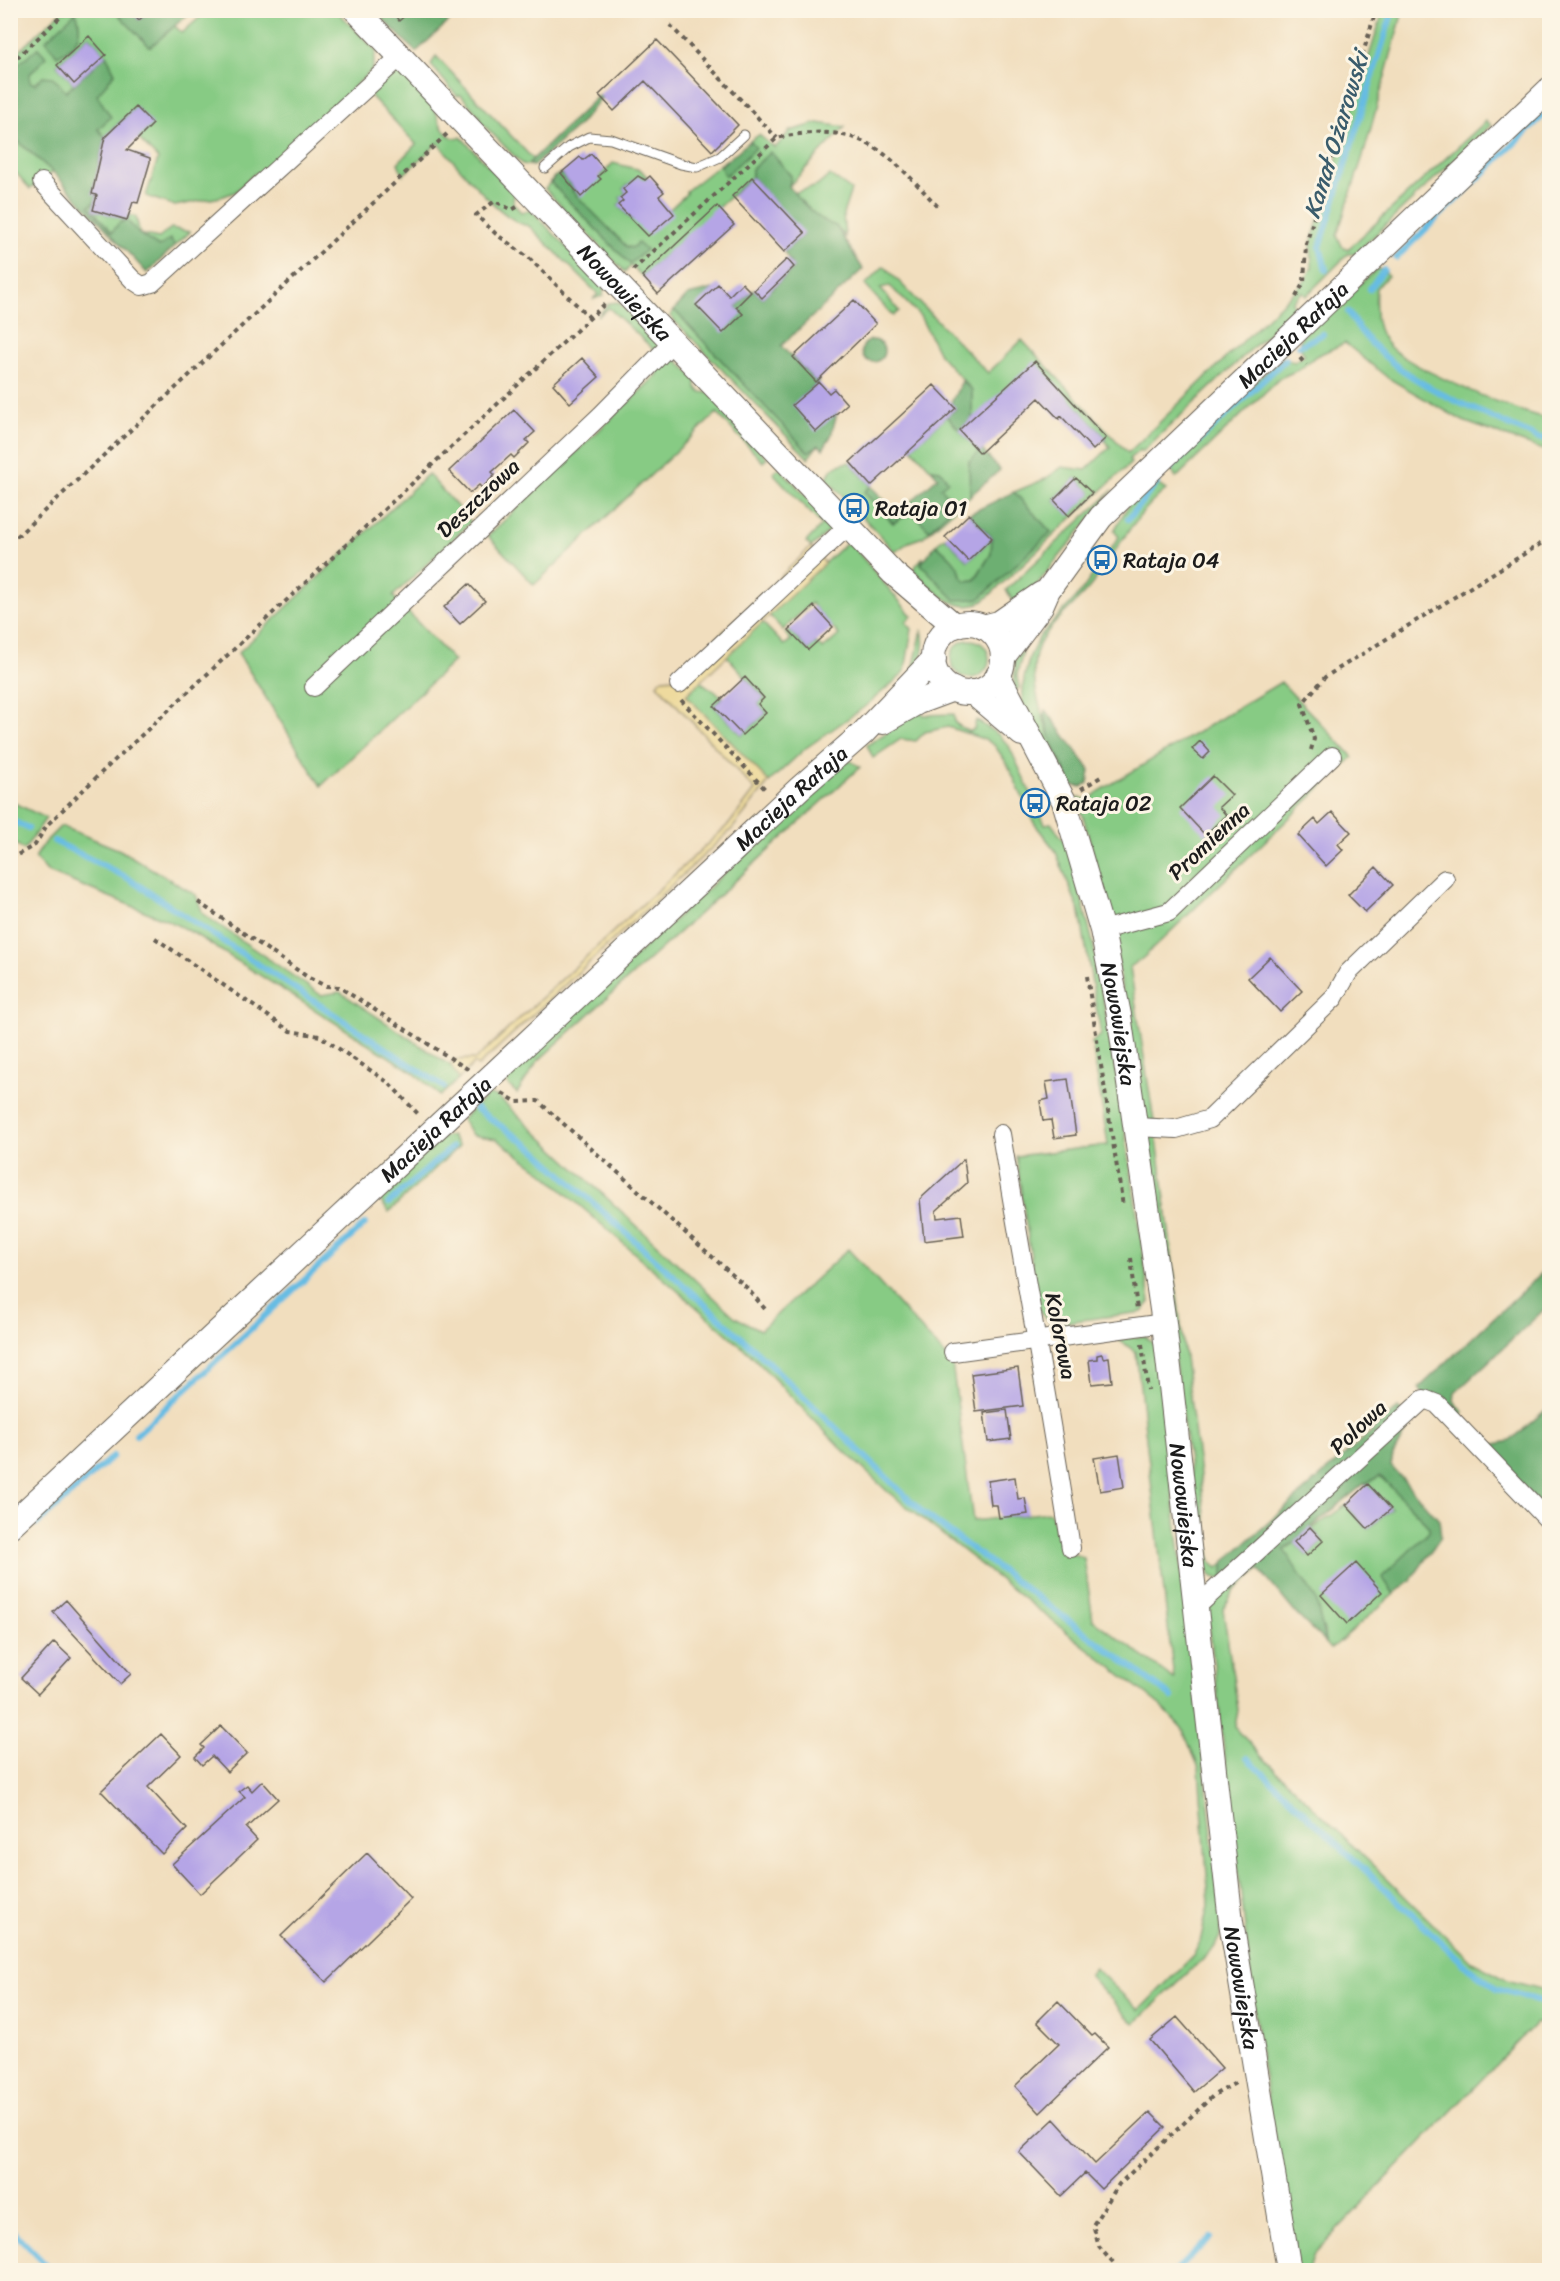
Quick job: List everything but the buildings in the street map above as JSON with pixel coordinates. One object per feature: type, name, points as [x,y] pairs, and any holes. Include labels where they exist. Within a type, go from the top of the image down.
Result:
[{"type":"street","name":"Nowowiejska","points":[[356,10],[849,525],[892,573],[955,626]]},
{"type":"street","points":[[42,182],[133,280],[142,286],[152,284],[400,57]]},
{"type":"street","name":"Macieja Rataja","points":[[1000,666],[1041,606],[1048,590],[1101,517],[1138,479],[1550,89]]},
{"type":"street","name":"Deszczowa","points":[[314,687],[601,415],[673,342]]},
{"type":"street","points":[[679,684],[849,525]]},
{"type":"street","name":"Nowowiejska","points":[[892,573],[929,629],[934,653]]},
{"type":"street","name":"Macieja Rataja","points":[[983,627],[1005,619],[1048,590]]},
{"type":"street","points":[[975,623],[983,627],[994,635],[1000,666],[987,687],[963,691],[937,674],[934,653],[942,634],[955,626],[975,623]]},
{"type":"street","name":"Macieja Rataja","points":[[10,1526],[800,788],[863,733],[934,653]]},
{"type":"street","name":"Nowowiejska","points":[[1000,666],[1067,810],[1102,930],[1119,1015],[1164,1323],[1194,1609],[1231,1922],[1289,2271]]},
{"type":"street","name":"Nowowiejska","points":[[963,691],[1039,750]]},
{"type":"street","name":"Macieja Rataja","points":[[863,733],[918,702],[963,691]]},
{"type":"street","name":"Promienna","points":[[1102,930],[1169,912],[1332,756]]},
{"type":"street","points":[[1136,1127],[1176,1129],[1210,1119],[1334,998],[1348,973],[1445,879]]},
{"type":"street","name":"Kolorowa","points":[[1001,1134],[1071,1548]]},
{"type":"street","points":[[952,1352],[1164,1323]]},
{"type":"street","name":"Polowa","points":[[1194,1609],[1424,1399],[1437,1404],[1550,1522]]},
{"type":"lane","points":[[545,168],[569,147],[589,137],[611,140],[681,164],[697,167],[720,157],[744,135]]},
{"type":"path","points":[[10,64],[68,10]]},
{"type":"path","points":[[1296,297],[1304,282],[1306,244],[1376,10]]},
{"type":"path","points":[[669,25],[777,138]]},
{"type":"path","points":[[10,543],[461,121]]},
{"type":"path","points":[[10,860],[35,845],[47,825],[102,772],[590,318],[619,287],[777,138],[819,132],[848,135],[876,147],[901,168],[940,209]]},
{"type":"path","points":[[516,207],[512,210],[495,201],[476,215],[496,234],[537,264],[590,318]]},
{"type":"path","points":[[1300,358],[1306,365]]},
{"type":"path","points":[[1310,757],[1314,739],[1302,704],[1324,677],[1550,538]]},
{"type":"path","points":[[679,684],[675,689],[677,694],[766,790]]},
{"type":"path","points":[[1078,791],[1104,775]]},
{"type":"path","points":[[155,938],[290,1031],[320,1036],[389,1083],[434,1131]]},
{"type":"path","points":[[1119,2271],[1099,2247],[1093,2225],[1119,2184],[1214,2094],[1236,2081],[1257,2078]]},
{"type":"green space","points":[[62,11],[115,11],[150,47],[175,26],[182,33],[207,11],[337,11],[376,51],[372,70],[262,173],[255,173],[235,192],[175,206],[146,196],[158,159],[138,138],[152,124],[136,107],[105,137],[98,129],[96,94],[115,73],[106,55],[89,36],[57,65],[74,84],[66,92],[29,82],[29,75],[46,57],[38,48],[11,71],[11,58]]},
{"type":"green space","points":[[115,11],[130,11],[139,20],[150,11],[192,11],[150,47]]},
{"type":"green space","points":[[375,11],[391,11],[399,20],[411,11],[430,11],[439,20],[449,11],[460,11],[416,52]]},
{"type":"green space","points":[[1383,11],[1403,11],[1364,153],[1337,235],[1342,246],[1348,249],[1486,121],[1491,125],[1355,254],[1348,254],[1306,296],[1302,292],[1292,302],[1295,308],[1142,452],[1140,450],[1129,459],[1131,463],[984,600],[968,606],[959,605],[941,596],[913,569],[923,557],[921,564],[979,599],[1051,532],[1014,492],[1045,479],[1062,467],[1086,470],[1110,447],[1104,440],[1106,438],[1035,362],[972,419],[972,390],[939,354],[920,316],[890,286],[880,288],[899,311],[893,316],[865,285],[884,266],[988,373],[1022,340],[1128,453],[1304,282],[1312,267],[1311,243]],"holes":[[[1076,478],[1091,493],[1069,515],[1054,500]]]},
{"type":"green space","points":[[76,12],[79,26],[77,38],[70,48],[57,56],[46,40]]},
{"type":"green space","points":[[38,48],[46,57],[29,75],[30,82],[35,84],[43,76],[53,77],[66,92],[106,55],[115,73],[97,95],[111,117],[98,129],[105,137],[92,193],[97,195],[95,202],[89,206],[112,232],[119,223],[127,220],[139,234],[159,247],[170,239],[175,246],[147,273],[53,172],[11,135],[10,71]]},
{"type":"green space","points":[[436,56],[533,159],[529,163],[533,166],[522,164],[479,120],[480,117],[461,95],[457,96],[431,65]]},
{"type":"green space","points":[[394,72],[401,72],[428,99],[444,130],[453,138],[461,137],[514,193],[513,203],[521,212],[531,210],[604,286],[603,296],[593,299],[598,294],[529,226],[506,215],[493,204],[438,143],[403,175],[398,163],[416,144],[368,93]]},
{"type":"green space","points":[[599,95],[602,97],[579,125],[533,166],[529,163]]},
{"type":"green space","points":[[818,123],[845,127],[789,186],[791,176],[770,152],[752,169],[752,177],[642,276],[631,266],[625,272],[545,189],[554,177],[551,183],[630,264],[646,249],[627,247],[571,191],[574,189],[581,196],[613,163],[641,170],[648,178],[645,180],[638,177],[623,189],[626,193],[620,198],[623,201],[618,205],[632,220],[670,209],[686,194],[686,191],[727,159],[720,166],[755,148],[750,141],[759,135],[775,148],[790,131]]},
{"type":"green space","points":[[10,135],[53,172],[30,189],[11,167]]},
{"type":"green space","points":[[750,141],[756,148],[725,176],[720,166]]},
{"type":"green space","points":[[771,152],[791,176],[789,186],[793,192],[816,215],[836,226],[863,269],[781,346],[815,381],[818,379],[819,382],[793,405],[837,413],[831,436],[823,449],[819,445],[808,452],[674,310],[688,295],[713,289],[743,314],[736,307],[751,292],[754,290],[762,298],[794,268],[784,252],[804,234],[752,177],[752,169]]},
{"type":"green space","points":[[561,173],[574,189],[572,191],[627,247],[632,248],[638,243],[646,250],[630,264],[551,183],[554,177]]},
{"type":"green space","points":[[830,175],[851,190],[843,214],[845,236],[823,221],[793,193],[817,186]]},
{"type":"green space","points":[[95,202],[93,210],[127,220],[129,215],[136,217],[140,234],[159,238],[171,228],[190,232],[175,246],[170,239],[159,247],[112,232],[88,206]]},
{"type":"green space","points":[[1377,269],[1384,270],[1388,276],[1376,288],[1376,312],[1381,335],[1385,342],[1404,357],[1443,378],[1513,408],[1549,419],[1549,452],[1463,421],[1388,378],[1345,343],[1316,356],[1300,369],[1280,378],[1176,478],[1170,468],[1173,458],[1282,357],[1294,362],[1305,355],[1299,346],[1301,336]]},
{"type":"green space","points":[[618,302],[696,379],[696,387],[700,392],[711,393],[767,458],[763,462],[717,413],[534,585],[488,536],[658,374],[653,349],[609,308],[598,316],[609,303]]},
{"type":"green space","points":[[674,310],[808,452],[819,444],[808,458],[670,316]]},
{"type":"green space","points":[[873,340],[881,343],[884,351],[881,359],[873,362],[865,359],[862,351],[865,343]]},
{"type":"green space","points":[[962,381],[972,390],[972,419],[959,430],[947,416],[956,409],[951,403]]},
{"type":"green space","points":[[947,416],[980,453],[969,461],[970,496],[923,537],[909,542],[895,552],[860,514],[863,511],[856,503],[852,506],[827,479],[828,475],[835,467],[850,462],[871,486],[865,492],[893,523],[912,512],[940,502],[940,470],[931,469],[912,448]]},
{"type":"green space","points":[[982,450],[1000,470],[970,496],[969,461]]},
{"type":"green space","points":[[776,469],[781,469],[834,527],[811,547],[806,542],[822,525],[773,473]]},
{"type":"green space","points":[[931,469],[940,470],[948,481],[941,487],[947,495],[940,502],[948,512],[929,530],[912,512],[893,523],[864,492],[871,486],[897,514],[938,477]]},
{"type":"green space","points":[[428,474],[471,522],[393,596],[454,661],[321,786],[238,653]]},
{"type":"green space","points":[[1154,482],[1166,490],[1136,521],[1089,588],[1049,630],[1036,654],[1034,672],[1041,712],[1072,785],[1022,703],[1024,678],[1030,656],[1040,636],[1081,592],[1119,537],[1114,531],[1130,502]]},
{"type":"green space","points":[[1113,490],[1035,587],[1015,604],[1006,590]]},
{"type":"green space","points":[[1014,492],[1051,532],[979,599],[955,600],[921,564],[936,544],[955,563],[966,581],[975,580],[991,554],[992,538],[969,514]]},
{"type":"green space","points":[[945,537],[968,561],[992,538],[991,554],[974,580],[966,581],[961,576],[960,570],[936,544]]},
{"type":"green space","points":[[850,543],[912,616],[906,622],[912,629],[905,671],[863,708],[806,748],[769,782],[686,695],[701,682],[723,697],[714,706],[742,735],[766,713],[758,704],[764,698],[727,656],[762,622],[784,645],[791,640],[785,633],[789,630],[808,650],[816,643],[823,649],[839,635],[811,603],[783,630],[769,615],[845,544]]},
{"type":"green space","points":[[922,630],[924,642],[922,653],[912,674]]},
{"type":"green space","points":[[970,640],[983,646],[989,659],[983,672],[970,678],[957,672],[951,659],[957,646]]},
{"type":"green space","points":[[1024,648],[1017,675],[1019,688],[1014,691],[1015,659]]},
{"type":"green space","points":[[1281,682],[1353,757],[1143,958],[1130,967],[1160,1160],[1211,1562],[1218,1568],[1224,1562],[1224,1577],[1220,1579],[1211,1576],[1203,1561],[1113,927],[1083,816],[1076,801],[1079,797],[1093,802],[1092,797],[1098,792]]},
{"type":"green space","points":[[1046,710],[1090,770],[1088,783],[1082,787],[1072,785],[1051,740],[1044,714]]},
{"type":"green space","points":[[920,711],[924,715],[954,714],[955,723],[969,732],[974,729],[976,720],[999,735],[1009,746],[1045,824],[1051,823],[1068,846],[1093,943],[1120,1096],[1150,1302],[1142,1312],[1052,1324],[1039,1311],[1016,1156],[1108,1145],[1092,1042],[1101,1035],[1080,913],[1055,850],[1034,823],[1008,765],[995,746],[986,740],[948,727],[925,732],[916,741],[901,739],[873,758],[867,745]]},
{"type":"green space","points":[[851,761],[860,767],[538,1061],[517,1093],[508,1085],[507,1075],[842,764]]},
{"type":"green space","points":[[10,801],[46,818],[24,850],[11,840]]},
{"type":"green space","points":[[61,826],[120,850],[196,895],[203,914],[321,995],[340,992],[451,1066],[459,1079],[440,1096],[413,1072],[193,933],[48,872],[35,858],[44,843]]},
{"type":"green space","points":[[488,1095],[497,1096],[735,1317],[760,1330],[848,1249],[952,1363],[973,1521],[1050,1512],[1065,1551],[1084,1558],[1093,1620],[1174,1679],[1136,1352],[1117,1339],[1145,1336],[1156,1347],[1221,1911],[1220,1936],[1214,1948],[1134,2024],[1089,1975],[1095,1968],[1139,2010],[1193,1956],[1200,1942],[1209,1902],[1199,1768],[1182,1728],[1161,1706],[888,1492],[840,1447],[750,1354],[538,1169],[496,1139],[472,1135],[462,1119]]},
{"type":"green space","points":[[451,1135],[459,1146],[389,1212],[380,1197],[440,1138]]},
{"type":"green space","points":[[1549,1266],[1549,1305],[1455,1393],[1454,1401],[1464,1412],[1458,1418],[1422,1393],[1419,1388]]},
{"type":"green space","points":[[1549,1407],[1549,1516],[1486,1446],[1510,1441]]},
{"type":"green space","points":[[1398,1408],[1412,1420],[1393,1455],[1391,1466],[1439,1520],[1441,1537],[1411,1580],[1394,1594],[1382,1577],[1428,1533],[1430,1527],[1380,1476],[1364,1484],[1284,1550],[1316,1599],[1325,1642],[1297,1615],[1259,1569],[1234,1591],[1224,1577],[1224,1562]]},
{"type":"green space","points":[[1380,1476],[1430,1527],[1428,1533],[1383,1577],[1394,1594],[1331,1649],[1325,1642],[1324,1630],[1284,1550],[1294,1542],[1307,1556],[1323,1541],[1312,1529],[1346,1505],[1368,1529],[1391,1509],[1368,1485],[1364,1484]]},
{"type":"green space","points":[[1230,1584],[1234,1591],[1223,1609],[1238,1710],[1235,1727],[1259,1754],[1472,1962],[1507,1980],[1549,1991],[1549,2026],[1536,2023],[1314,2254],[1309,2270],[1297,2270],[1259,2047],[1208,1614],[1214,1600]]},
{"type":"sand","points":[[811,547],[825,563],[686,695],[769,782],[732,829],[478,1066],[474,1063],[459,1079],[451,1066],[453,1060],[476,1059],[730,823],[755,790],[657,684],[662,679],[675,678]]},
{"type":"waterway","name":"Kanał Ożarowski","points":[[1326,270],[1320,247],[1393,10]]},
{"type":"waterway","points":[[1396,258],[1550,109]]},
{"type":"waterway","points":[[1369,289],[1384,270]]},
{"type":"waterway","name":"Kanał Ożarowski","points":[[1348,312],[1364,336],[1384,356],[1407,373],[1458,402],[1538,438],[1550,439]]},
{"type":"waterway","points":[[1299,346],[1323,334]]},
{"type":"waterway","points":[[1170,468],[1286,359]]},
{"type":"waterway","points":[[1128,519],[1157,483]]},
{"type":"waterway","points":[[10,820],[28,828]]},
{"type":"waterway","points":[[54,841],[126,877],[444,1087]]},
{"type":"waterway","points":[[475,1108],[534,1149],[767,1361],[922,1512],[1172,1697]]},
{"type":"waterway","points":[[389,1203],[452,1147]]},
{"type":"waterway","points":[[136,1435],[365,1224]]},
{"type":"waterway","points":[[37,1524],[113,1456]]},
{"type":"waterway","points":[[1247,1758],[1465,1965],[1496,1988],[1550,2004]]},
{"type":"waterway","points":[[10,2228],[51,2270]]},
{"type":"waterway","points":[[1176,2270],[1211,2237]]},
{"type":"place","name":"Rataja 01","points":[[854,508]]},
{"type":"place","name":"Rataja 04","points":[[1102,560]]},
{"type":"place","name":"Rataja 02","points":[[1035,803]]}]
